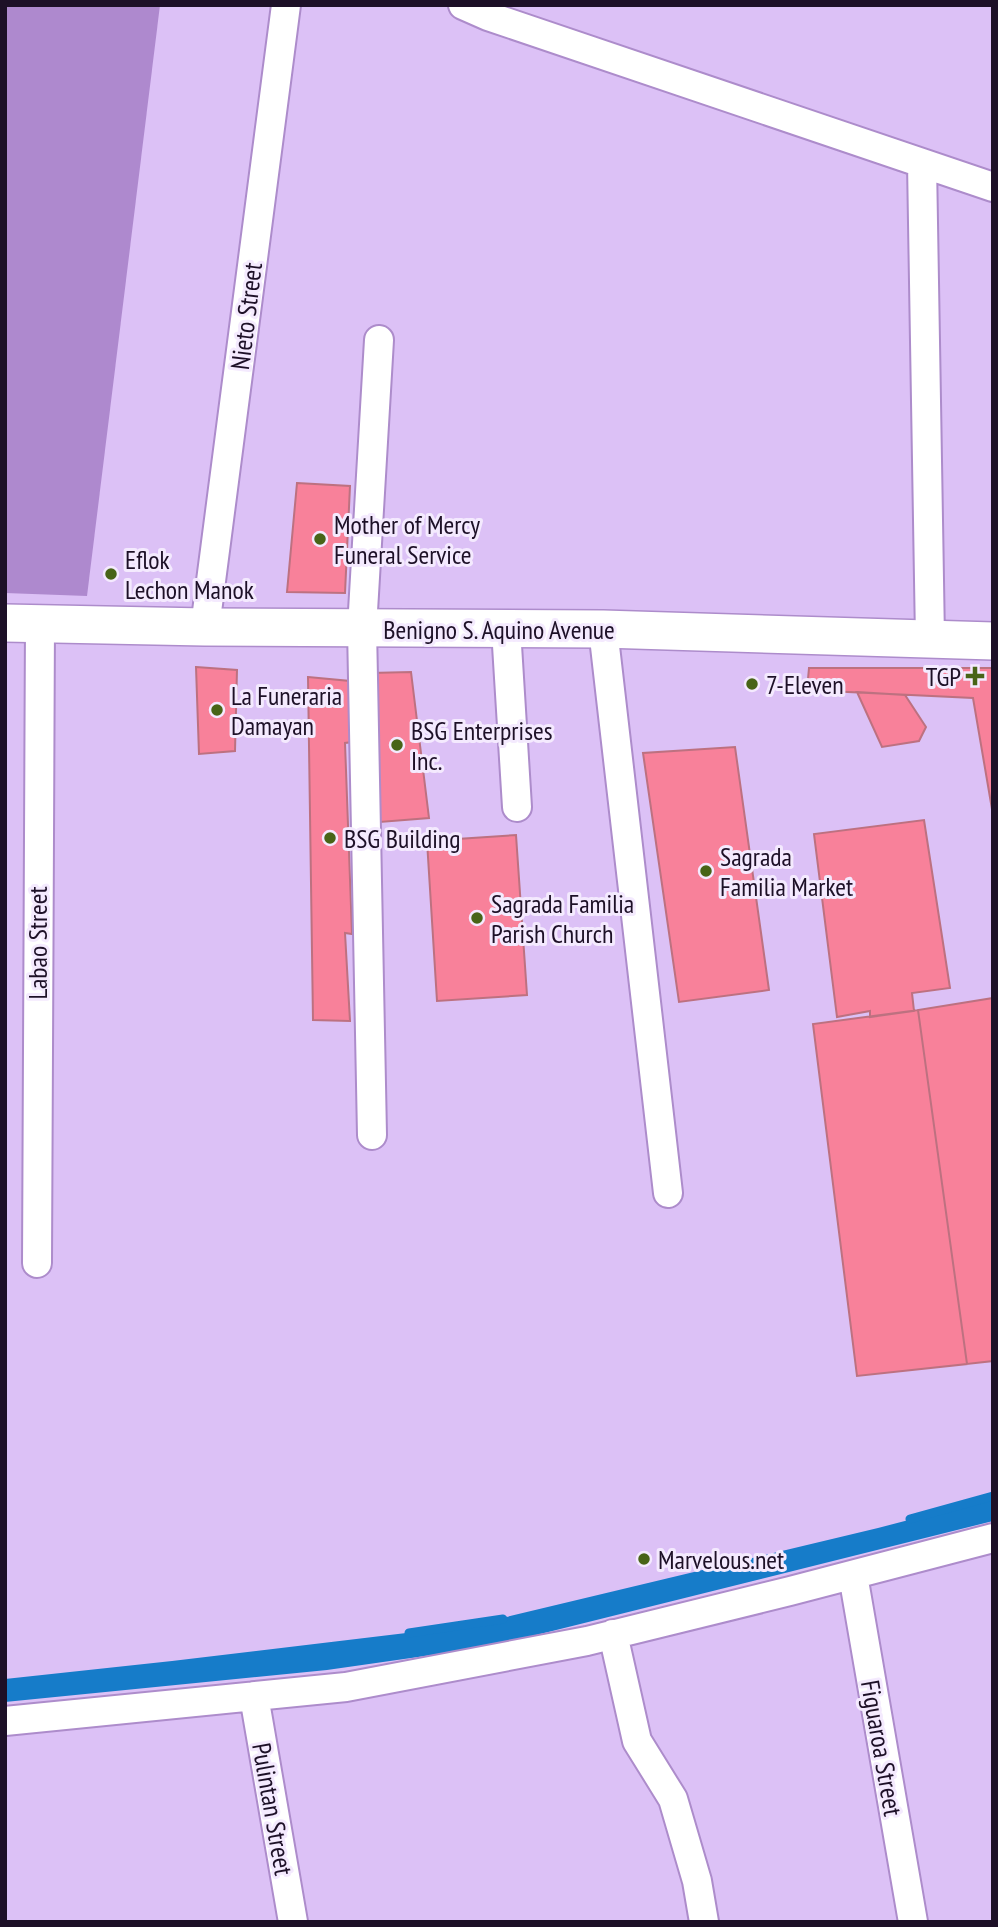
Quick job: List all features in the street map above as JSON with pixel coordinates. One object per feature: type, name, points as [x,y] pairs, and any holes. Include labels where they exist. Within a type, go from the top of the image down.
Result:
[{"type":"main road","name":"Benigno S. Aquino Avenue","points":[[23,623],[205,627],[603,629],[993,642]]},
{"type":"street","name":"Nieto Street","points":[[205,627],[286,5]]},
{"type":"street","points":[[480,9],[993,187]]},
{"type":"street","points":[[922,163],[930,639]]},
{"type":"street","points":[[372,1135],[362,628],[379,340]]},
{"type":"street","name":"Labao Street","points":[[23,623],[37,1264]]},
{"type":"street","points":[[506,629],[517,807]]},
{"type":"street","points":[[603,629],[668,1193]]},
{"type":"street","points":[[5,1721],[346,1687],[613,1634],[993,1538]]},
{"type":"street","name":"Figuaroa Street","points":[[853,1575],[914,1922]]},
{"type":"street","points":[[613,1634],[637,1741],[673,1799],[697,1881],[704,1922]]},
{"type":"street","name":"Pulintan Street","points":[[254,1696],[293,1922]]},
{"type":"shaded area","points":[[5,5],[160,5],[87,596],[5,593]]},
{"type":"water","points":[[993,1498],[993,1521],[488,1647],[327,1670],[5,1702],[5,1679],[473,1625]]},
{"type":"building","name":"Mother of Mercy Funeral Service","points":[[297,483],[350,486],[345,593],[287,592]]},
{"type":"building","name":"La Funeraria Damayan","points":[[196,667],[237,670],[235,751],[199,754]]},
{"type":"building","points":[[809,668],[993,668],[993,815],[973,698],[807,690]]},
{"type":"building","name":"BSG Enterprises Inc.","points":[[411,672],[429,818],[380,822],[370,673]]},
{"type":"building","name":"BSG Building","points":[[308,677],[350,681],[353,742],[345,743],[352,934],[345,933],[350,1021],[313,1020]]},
{"type":"building","points":[[857,692],[905,695],[926,727],[919,741],[882,747]]},
{"type":"building","name":"Sagrada Familia Market","points":[[735,747],[769,990],[679,1002],[643,753]]},
{"type":"building","points":[[924,820],[950,988],[912,993],[914,1011],[870,1017],[870,1011],[837,1017],[814,834]]},
{"type":"building","name":"Sagrada Familia Parish Church","points":[[516,835],[527,995],[437,1001],[427,841]]},
{"type":"building","points":[[993,998],[993,1361],[967,1364],[918,1010]]},
{"type":"building","points":[[918,1010],[967,1364],[857,1376],[813,1024]]},
{"type":"waterway","points":[[910,1519],[993,1496]]},
{"type":"waterway","points":[[409,1633],[503,1619]]},
{"type":"place","name":"Mother of Mercy Funeral Service","points":[[320,539]]},
{"type":"place","name":"Eflok Lechon Manok","points":[[111,574]]},
{"type":"place","name":"TGP","points":[[975,676]]},
{"type":"place","name":"7-Eleven","points":[[752,684]]},
{"type":"place","name":"La Funeraria Damayan","points":[[217,710]]},
{"type":"place","name":"BSG Enterprises Inc.","points":[[397,745]]},
{"type":"place","name":"BSG Building","points":[[330,838]]},
{"type":"place","name":"Sagrada Familia Market","points":[[706,871]]},
{"type":"place","name":"Sagrada Familia Parish Church","points":[[477,918]]},
{"type":"place","name":"Marvelous.net","points":[[644,1559]]}]
